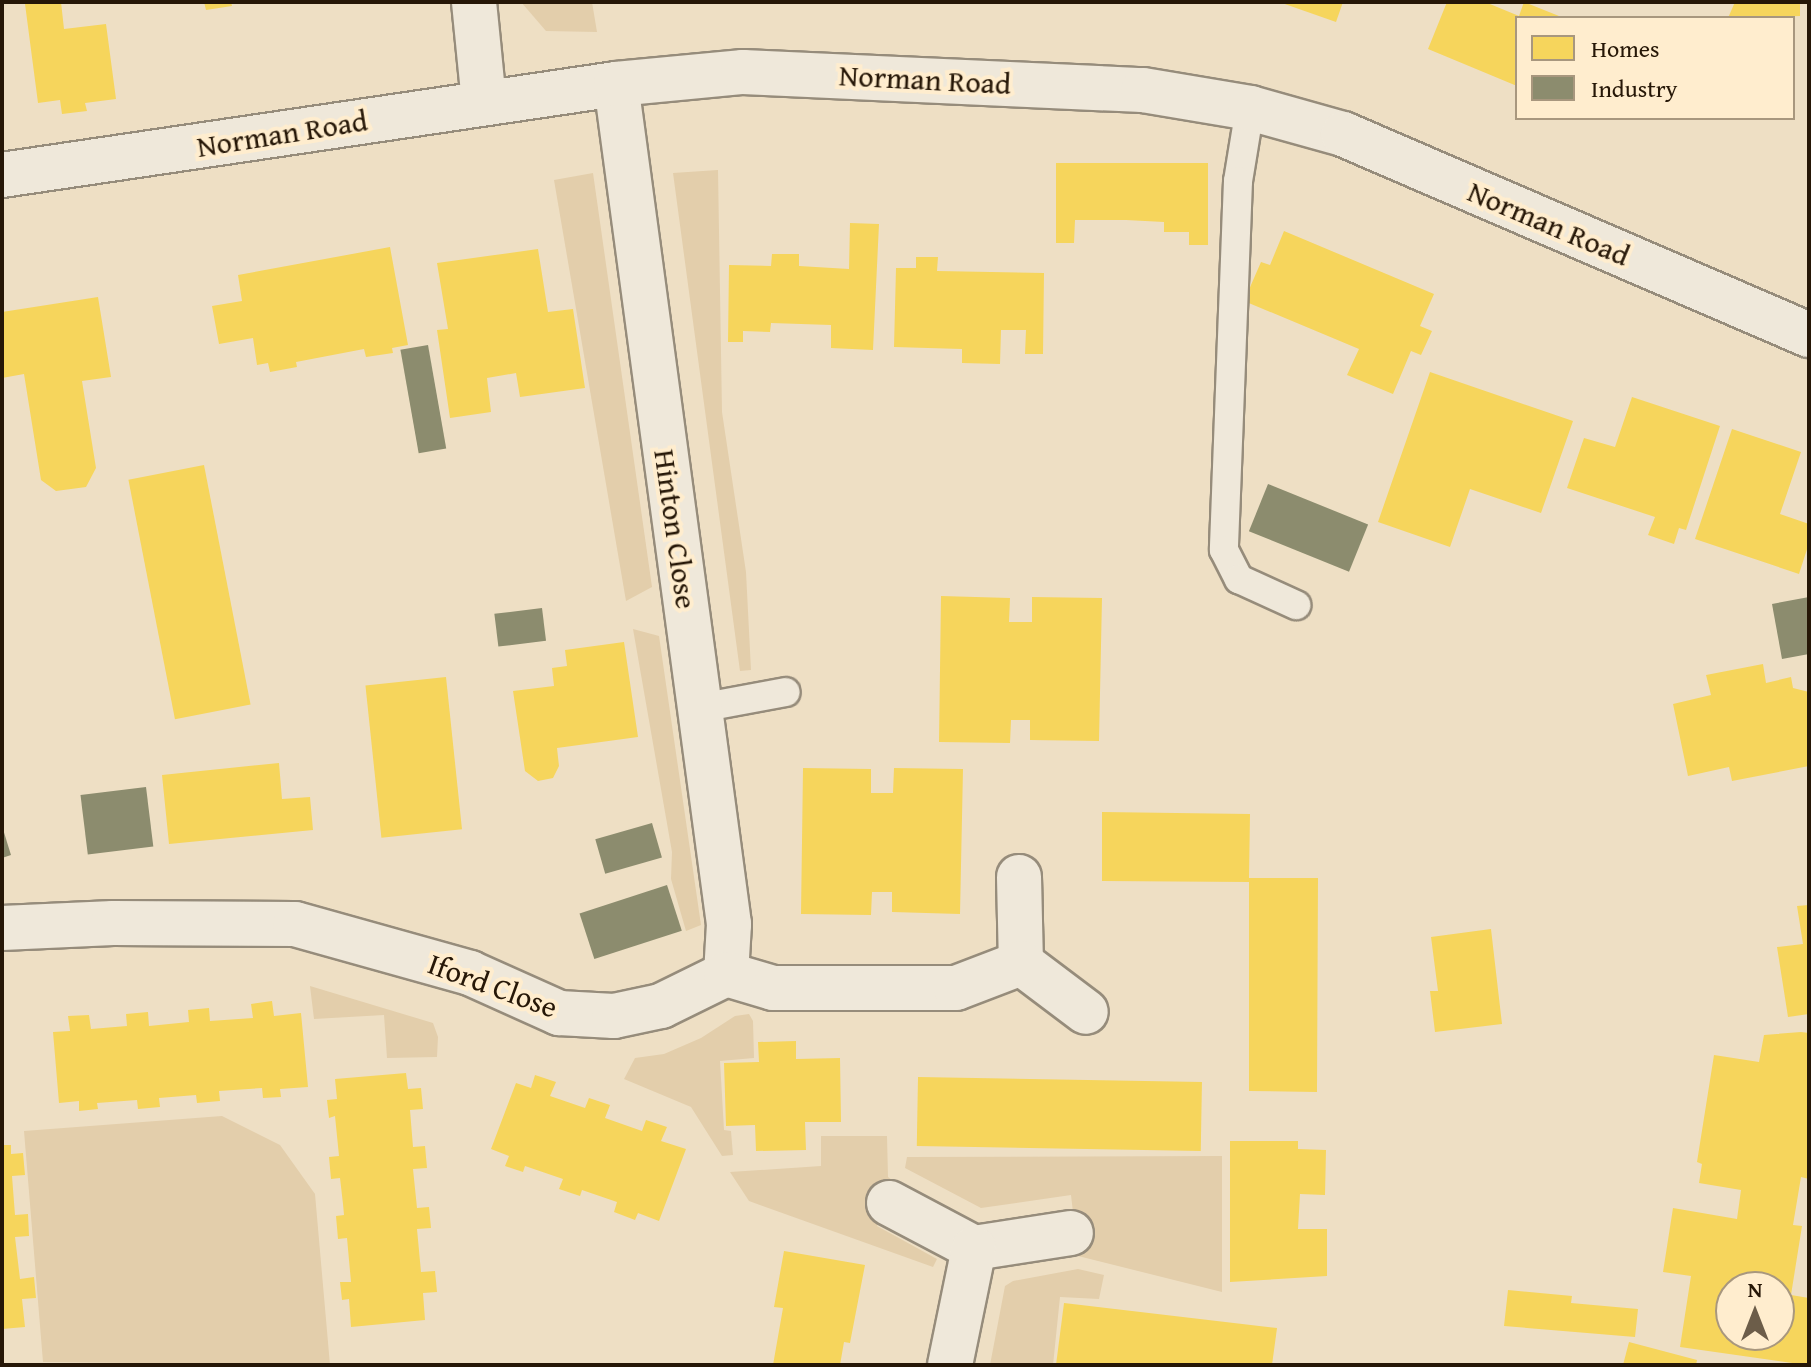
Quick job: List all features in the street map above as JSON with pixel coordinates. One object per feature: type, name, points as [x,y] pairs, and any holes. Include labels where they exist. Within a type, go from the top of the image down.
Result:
[{"type":"street","points":[[474,2],[484,102]]},
{"type":"street","name":"Norman Road","points":[[2,175],[484,102],[616,84],[743,72],[1143,90],[1250,108],[1343,134],[1809,335]]},
{"type":"street","name":"Hinton Close","points":[[616,84],[729,924],[726,974]]},
{"type":"street","points":[[1019,877],[1021,963]]},
{"type":"street","name":"Iford Close","points":[[2,928],[113,923],[295,924],[470,973],[559,1013],[614,1016],[661,1006],[726,974]]},
{"type":"street","points":[[726,974],[773,988],[956,988],[1021,963]]},
{"type":"street","points":[[1021,963],[1086,1012]]},
{"type":"street","points":[[889,1203],[974,1248],[1071,1233]]},
{"type":"street","points":[[950,1365],[974,1248]]},
{"type":"lane","points":[[1250,108],[1238,181],[1224,550],[1239,579],[1296,605]]},
{"type":"lane","points":[[700,708],[786,692]]},
{"type":"shaded area","points":[[521,2],[592,2],[597,32],[546,31]]},
{"type":"shaded area","points":[[718,170],[722,412],[746,572],[751,670],[740,671],[673,173]]},
{"type":"shaded area","points":[[593,173],[652,587],[626,601],[554,180]]},
{"type":"shaded area","points":[[633,629],[659,636],[701,925],[686,931],[671,879],[672,852]]},
{"type":"shaded area","points":[[310,986],[433,1023],[438,1037],[437,1057],[387,1058],[384,1015],[314,1019]]},
{"type":"shaded area","points":[[749,1014],[753,1021],[754,1058],[720,1061],[724,1130],[731,1131],[733,1155],[722,1156],[691,1107],[624,1079],[635,1058],[664,1054],[701,1038],[735,1016]]},
{"type":"shaded area","points":[[222,1116],[280,1145],[315,1194],[330,1365],[43,1362],[24,1131]]},
{"type":"shaded area","points":[[821,1136],[887,1136],[888,1177],[896,1183],[877,1226],[937,1259],[933,1267],[749,1201],[730,1172],[821,1166]]},
{"type":"shaded area","points":[[1222,1156],[1222,1292],[1078,1256],[1071,1195],[981,1208],[905,1168],[907,1157]]},
{"type":"shaded area","points":[[1078,1269],[1104,1275],[1099,1299],[1060,1297],[1053,1365],[990,1365],[1005,1286],[1013,1281]]},
{"type":"building: Homes","points":[[61,2],[64,29],[106,24],[116,99],[85,103],[87,111],[62,114],[60,100],[38,103],[25,4]]},
{"type":"building: Homes","points":[[204,2],[231,2],[232,6],[206,10]]},
{"type":"building: Homes","points":[[1279,2],[1343,2],[1336,22]]},
{"type":"building: Homes","points":[[1447,2],[1485,2],[1519,16],[1515,16],[1515,85],[1428,49]]},
{"type":"building: Homes","points":[[1524,2],[1559,16],[1519,16]]},
{"type":"building: Homes","points":[[1735,2],[1800,2],[1800,16],[1729,16]]},
{"type":"building: Homes","points":[[1056,163],[1208,163],[1208,245],[1189,245],[1189,232],[1164,232],[1164,222],[1126,220],[1075,220],[1074,243],[1056,243]]},
{"type":"building: Homes","points":[[850,223],[879,224],[873,350],[831,348],[831,325],[771,323],[770,332],[743,331],[743,342],[728,342],[729,265],[771,266],[772,254],[799,254],[799,266],[849,269]]},
{"type":"building: Homes","points":[[1284,231],[1434,294],[1420,326],[1432,331],[1421,355],[1411,351],[1393,394],[1347,375],[1359,349],[1244,301],[1261,262],[1270,265]]},
{"type":"building: Homes","points":[[390,247],[408,345],[392,348],[393,353],[366,357],[364,349],[296,362],[297,367],[270,372],[268,363],[257,365],[253,338],[219,344],[212,306],[242,301],[238,275]]},
{"type":"building: Homes","points":[[538,249],[548,312],[573,309],[585,388],[520,397],[516,373],[487,378],[491,412],[450,418],[437,330],[448,329],[437,263]]},
{"type":"building: Homes","points":[[916,257],[938,257],[937,271],[1044,273],[1043,354],[1025,354],[1026,330],[1001,330],[1000,364],[962,363],[962,349],[894,347],[896,268],[916,268]]},
{"type":"building: Homes","points":[[98,297],[111,377],[82,381],[96,468],[86,487],[56,491],[41,480],[24,374],[2,378],[2,312]]},
{"type":"building: Homes","points":[[1430,372],[1573,421],[1541,513],[1470,489],[1450,547],[1378,522]]},
{"type":"building: Homes","points":[[1632,397],[1720,426],[1686,530],[1679,528],[1674,544],[1648,535],[1655,517],[1567,488],[1584,438],[1615,447]]},
{"type":"building: Homes","points":[[1732,429],[1801,452],[1780,514],[1809,524],[1809,543],[1799,574],[1695,539]]},
{"type":"building: Homes","points":[[204,465],[251,705],[175,719],[128,480]]},
{"type":"building: Homes","points":[[941,596],[1010,598],[1009,622],[1032,622],[1032,597],[1102,598],[1099,741],[1030,740],[1030,720],[1011,720],[1010,743],[939,742]]},
{"type":"building: Homes","points":[[624,642],[638,737],[557,748],[559,766],[553,778],[538,781],[525,771],[513,691],[554,686],[552,668],[567,666],[565,650]]},
{"type":"building: Homes","points":[[1763,664],[1766,683],[1791,677],[1793,688],[1809,692],[1809,766],[1732,781],[1729,767],[1688,776],[1673,704],[1711,695],[1706,675]]},
{"type":"building: Homes","points":[[446,677],[462,829],[381,838],[365,685]]},
{"type":"building: Homes","points":[[279,763],[282,799],[310,797],[313,830],[169,844],[162,775]]},
{"type":"building: Homes","points":[[803,768],[871,769],[871,793],[893,793],[894,768],[963,769],[960,914],[892,912],[892,892],[872,892],[871,915],[801,914]]},
{"type":"building: Homes","points":[[1102,812],[1250,814],[1249,878],[1318,878],[1317,1092],[1249,1091],[1249,882],[1102,881]]},
{"type":"building: Homes","points":[[1809,905],[1809,1014],[1788,1017],[1777,947],[1803,944],[1797,906]]},
{"type":"building: Homes","points":[[1491,929],[1502,1024],[1435,1032],[1430,991],[1438,991],[1431,937]]},
{"type":"building: Homes","points":[[272,1001],[274,1016],[301,1013],[308,1087],[280,1089],[281,1097],[263,1098],[262,1088],[219,1091],[220,1101],[197,1103],[196,1095],[159,1098],[160,1107],[138,1109],[137,1100],[97,1103],[98,1109],[79,1111],[79,1101],[59,1103],[53,1032],[70,1031],[68,1016],[89,1015],[91,1029],[127,1026],[126,1014],[148,1012],[149,1026],[189,1022],[188,1010],[209,1008],[210,1021],[253,1018],[251,1004]]},
{"type":"building: Homes","points":[[1809,1033],[1809,1179],[1801,1177],[1793,1225],[1802,1226],[1795,1271],[1715,1271],[1715,1351],[1795,1351],[1795,1296],[1809,1298],[1807,1365],[1680,1347],[1691,1276],[1663,1272],[1673,1208],[1737,1219],[1741,1190],[1699,1183],[1702,1164],[1697,1162],[1714,1055],[1759,1062],[1764,1035]]},
{"type":"building: Homes","points":[[796,1041],[796,1059],[840,1058],[841,1122],[805,1122],[806,1150],[756,1151],[755,1125],[726,1126],[724,1063],[759,1062],[758,1042]]},
{"type":"building: Homes","points":[[406,1073],[408,1089],[421,1088],[423,1109],[410,1110],[413,1147],[425,1146],[427,1168],[413,1169],[417,1208],[429,1207],[431,1228],[417,1229],[421,1272],[435,1271],[437,1292],[423,1293],[425,1320],[351,1327],[349,1299],[342,1300],[340,1282],[351,1282],[347,1238],[338,1239],[336,1216],[344,1215],[340,1178],[331,1179],[329,1157],[339,1156],[335,1116],[329,1118],[327,1100],[337,1099],[335,1079]]},
{"type":"building: Homes","points":[[535,1075],[556,1082],[550,1096],[585,1108],[589,1098],[610,1105],[605,1118],[642,1131],[646,1120],[667,1127],[661,1141],[686,1149],[659,1221],[638,1213],[635,1220],[614,1212],[617,1202],[582,1190],[580,1196],[559,1189],[563,1179],[525,1166],[523,1172],[505,1166],[509,1156],[491,1149],[516,1083],[531,1088]]},
{"type":"building: Homes","points":[[918,1077],[1202,1082],[1201,1151],[917,1146]]},
{"type":"building: Homes","points":[[1230,1141],[1298,1141],[1298,1149],[1326,1150],[1325,1195],[1300,1194],[1298,1229],[1327,1229],[1327,1276],[1230,1282]]},
{"type":"building: Homes","points":[[2,1145],[11,1145],[11,1154],[23,1153],[25,1175],[12,1176],[15,1215],[28,1214],[29,1236],[15,1237],[20,1279],[34,1277],[36,1298],[22,1299],[25,1327],[2,1329]]},
{"type":"building: Homes","points":[[784,1251],[865,1265],[850,1343],[844,1342],[840,1365],[773,1365],[783,1308],[774,1307]]},
{"type":"building: Homes","points":[[1508,1290],[1572,1296],[1571,1303],[1638,1309],[1635,1337],[1504,1326]]},
{"type":"building: Homes","points":[[1064,1303],[1277,1328],[1272,1365],[1056,1365]]},
{"type":"building: Homes","points":[[1629,1342],[1697,1360],[1696,1365],[1623,1365]]},
{"type":"building: Industry","points":[[428,345],[446,448],[419,453],[400,350]]},
{"type":"building: Industry","points":[[1268,484],[1368,524],[1349,572],[1249,531]]},
{"type":"building: Industry","points":[[1809,597],[1809,654],[1782,659],[1772,604]]},
{"type":"building: Industry","points":[[542,608],[546,641],[498,647],[494,614]]},
{"type":"building: Industry","points":[[146,787],[153,847],[88,855],[80,795]]},
{"type":"building: Industry","points":[[652,823],[662,858],[605,874],[595,839]]},
{"type":"building: Industry","points":[[2,826],[11,855],[2,858]]},
{"type":"building: Industry","points":[[667,885],[682,931],[594,959],[580,913]]}]
